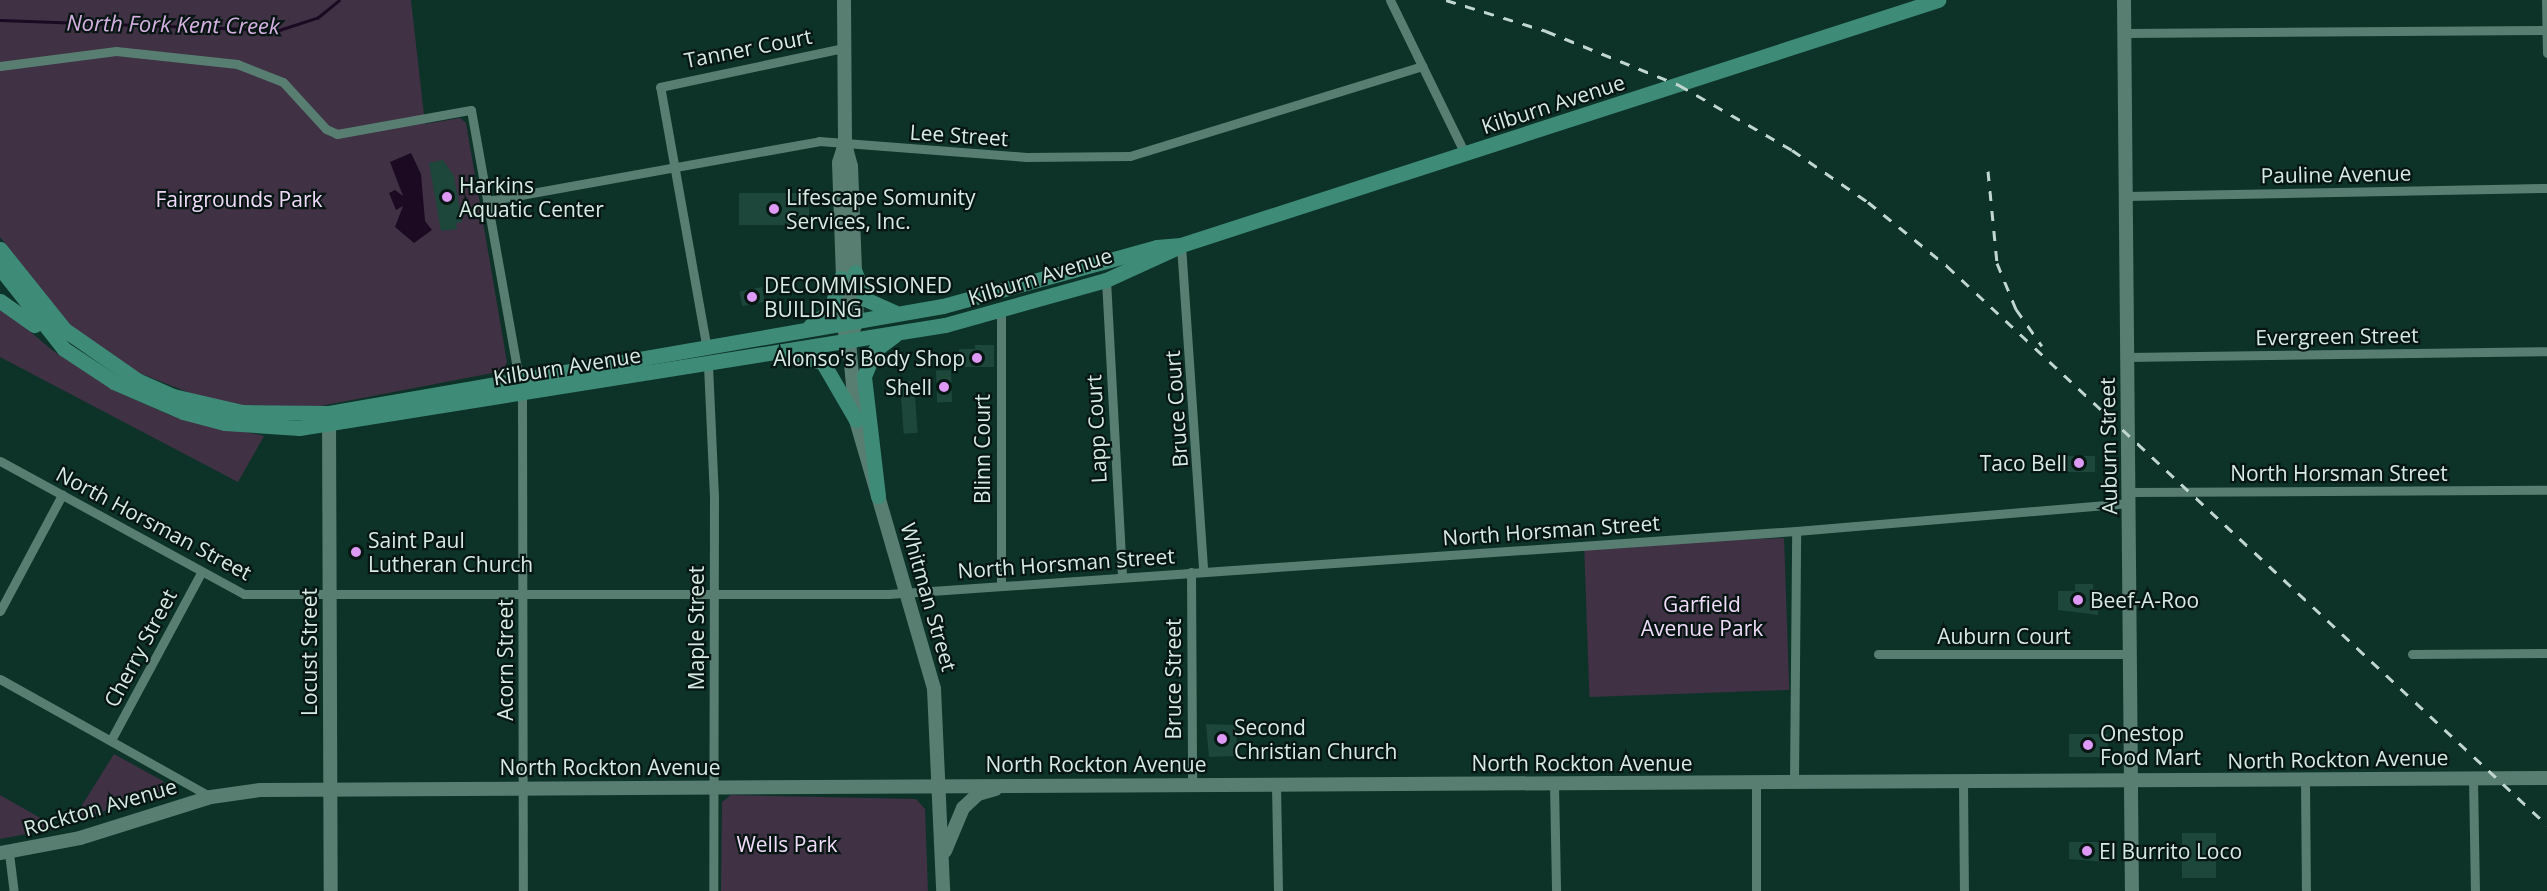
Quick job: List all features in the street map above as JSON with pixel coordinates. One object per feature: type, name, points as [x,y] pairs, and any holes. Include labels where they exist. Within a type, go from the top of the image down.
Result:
[{"type":"main road","name":"Whitman Street","points":[[844,0],[845,144],[839,163],[856,420],[934,689],[943,891]]},
{"type":"main road","name":"Kilburn Avenue","points":[[0,268],[64,349],[114,382],[183,412],[267,428],[522,395],[901,333],[1001,313],[1106,280],[1181,245],[1938,0]]},
{"type":"main road","name":"Auburn Street","points":[[2124,0],[2132,891]]},
{"type":"main road","name":"Kilburn Avenue","points":[[0,249],[65,330],[136,380],[173,396],[242,412],[329,419],[519,378],[706,344],[903,313],[1157,247],[1181,245]]},
{"type":"main road","points":[[801,330],[830,311],[848,275],[870,304],[903,313]]},
{"type":"main road","points":[[0,302],[64,349]]},
{"type":"main road","points":[[878,495],[864,376],[875,350],[901,333]]},
{"type":"main road","points":[[784,352],[823,363],[856,420]]},
{"type":"main road","name":"Locust Street","points":[[329,419],[331,891]]},
{"type":"main road","name":"North Rockton Avenue","points":[[211,797],[331,788],[1276,786],[1794,782],[2131,783],[2547,778]]},
{"type":"main road","points":[[942,862],[950,831],[969,801],[1011,785]]},
{"type":"main road","name":"Rockton Avenue","points":[[4,853],[80,838],[211,797]]},
{"type":"street","points":[[1390,0],[1465,154]]},
{"type":"street","points":[[2546,0],[2547,53]]},
{"type":"street","points":[[2124,33],[2547,30]]},
{"type":"street","name":"Tanner Court","points":[[674,167],[660,87],[844,48]]},
{"type":"street","name":"Acorn Street","points":[[0,66],[116,51],[237,64],[283,82],[326,129],[337,134],[471,110],[522,395],[523,891]]},
{"type":"street","name":"Lee Street","points":[[487,201],[819,141],[1026,157],[1119,157],[1422,66]]},
{"type":"street","points":[[674,167],[706,344]]},
{"type":"street","name":"Pauline Avenue","points":[[2126,196],[2547,188]]},
{"type":"street","name":"Bruce Court","points":[[1181,245],[1203,571]]},
{"type":"street","name":"Lapp Court","points":[[1106,280],[1122,576]]},
{"type":"street","name":"Blinn Court","points":[[1001,313],[1001,585]]},
{"type":"street","name":"Evergreen Street","points":[[2127,357],[2547,351]]},
{"type":"street","name":"Maple Street","points":[[708,365],[714,597],[713,891]]},
{"type":"street","name":"North Horsman Street","points":[[0,461],[201,573],[244,594],[329,596],[714,597],[906,592],[1796,531],[2130,497],[2547,490]]},
{"type":"street","points":[[0,611],[62,495]]},
{"type":"street","points":[[1794,782],[1796,531]]},
{"type":"street","name":"Bruce Street","points":[[1191,572],[1192,785]]},
{"type":"street","name":"Cherry Street","points":[[111,740],[201,573]]},
{"type":"street","points":[[2412,654],[2547,652]]},
{"type":"street","name":"Auburn Court","points":[[1878,654],[2130,654]]},
{"type":"street","points":[[0,679],[211,797]]},
{"type":"street","points":[[2473,778],[2475,891]]},
{"type":"street","points":[[1963,782],[1964,891]]},
{"type":"street","points":[[2305,782],[2306,891]]},
{"type":"street","points":[[1756,783],[1756,891]]},
{"type":"street","points":[[1554,784],[1556,891]]},
{"type":"street","points":[[1276,786],[1278,891]]},
{"type":"street","points":[[4,853],[14,891]]},
{"type":"green space","name":"Fairgrounds Park","points":[[0,0],[411,0],[425,124],[460,118],[466,123],[507,362],[503,371],[310,408],[247,407],[195,395],[134,371],[67,323],[0,237]]},
{"type":"green space","points":[[0,306],[52,350],[113,390],[172,416],[264,436],[238,482],[0,357]]},
{"type":"green space","name":"Garfield Avenue Park","points":[[1784,538],[1789,690],[1589,697],[1584,545]]},
{"type":"green space","points":[[114,754],[163,781],[164,790],[71,823]]},
{"type":"green space","points":[[0,795],[58,828],[0,839]]},
{"type":"green space","name":"Wells Park","points":[[731,795],[916,799],[925,809],[928,891],[721,891],[722,802]]},
{"type":"shaded area","points":[[411,153],[421,174],[425,221],[432,230],[414,243],[395,227],[403,206],[396,210],[389,193],[395,190],[403,196],[390,162]]},
{"type":"building","name":"Harkins Aquatic Center","points":[[443,160],[454,176],[462,222],[456,223],[457,229],[441,231],[429,163]]},
{"type":"building","name":"Lifescape Somunity Services, Inc.","points":[[739,193],[809,193],[809,225],[739,225]]},
{"type":"building","name":"DECOMMISSIONED BUILDING","points":[[762,287],[765,302],[742,306],[739,291]]},
{"type":"building","name":"Alonso's Body Shop","points":[[975,345],[994,345],[994,367],[958,367],[959,349],[975,349]]},
{"type":"building","name":"Shell","points":[[951,370],[952,402],[937,403],[936,371]]},
{"type":"building","name":"Shell","points":[[914,381],[918,433],[904,434],[900,382]]},
{"type":"building","name":"Taco Bell","points":[[2063,456],[2095,456],[2095,472],[2063,472]]},
{"type":"building","name":"Beef-A-Roo","points":[[2075,584],[2093,584],[2093,589],[2098,589],[2098,615],[2058,610],[2058,591],[2075,591]]},
{"type":"building","name":"Second Christian Church","points":[[1206,724],[1235,725],[1238,756],[1209,757]]},
{"type":"building","name":"Onestop Food Mart","points":[[2069,734],[2108,734],[2108,757],[2069,757]]},
{"type":"building","points":[[2182,833],[2216,833],[2216,878],[2182,878]]},
{"type":"building","name":"El Burrito Loco","points":[[2069,842],[2105,842],[2105,862],[2069,859]]},
{"type":"waterway","name":"North Fork Kent Creek","points":[[0,20],[279,30],[317,18],[339,0]]},
{"type":"railway","points":[[1446,0],[1546,31],[1679,85],[1792,150],[1868,202],[1947,266],[2547,825]]},
{"type":"railway","points":[[1988,171],[1997,263],[2016,309],[2042,346]]},
{"type":"place","name":"Harkins Aquatic Center","points":[[447,197]]},
{"type":"place","name":"Lifescape Somunity Services, Inc.","points":[[774,209]]},
{"type":"place","name":"DECOMMISSIONED BUILDING","points":[[752,297]]},
{"type":"place","name":"Alonso's Body Shop","points":[[977,358]]},
{"type":"place","name":"Shell","points":[[944,387]]},
{"type":"place","name":"Taco Bell","points":[[2079,463]]},
{"type":"place","name":"Saint Paul Lutheran Church","points":[[356,552]]},
{"type":"place","name":"Beef-A-Roo","points":[[2078,600]]},
{"type":"place","name":"Second Christian Church","points":[[1222,739]]},
{"type":"place","name":"Onestop Food Mart","points":[[2088,745]]},
{"type":"place","name":"El Burrito Loco","points":[[2087,851]]}]
